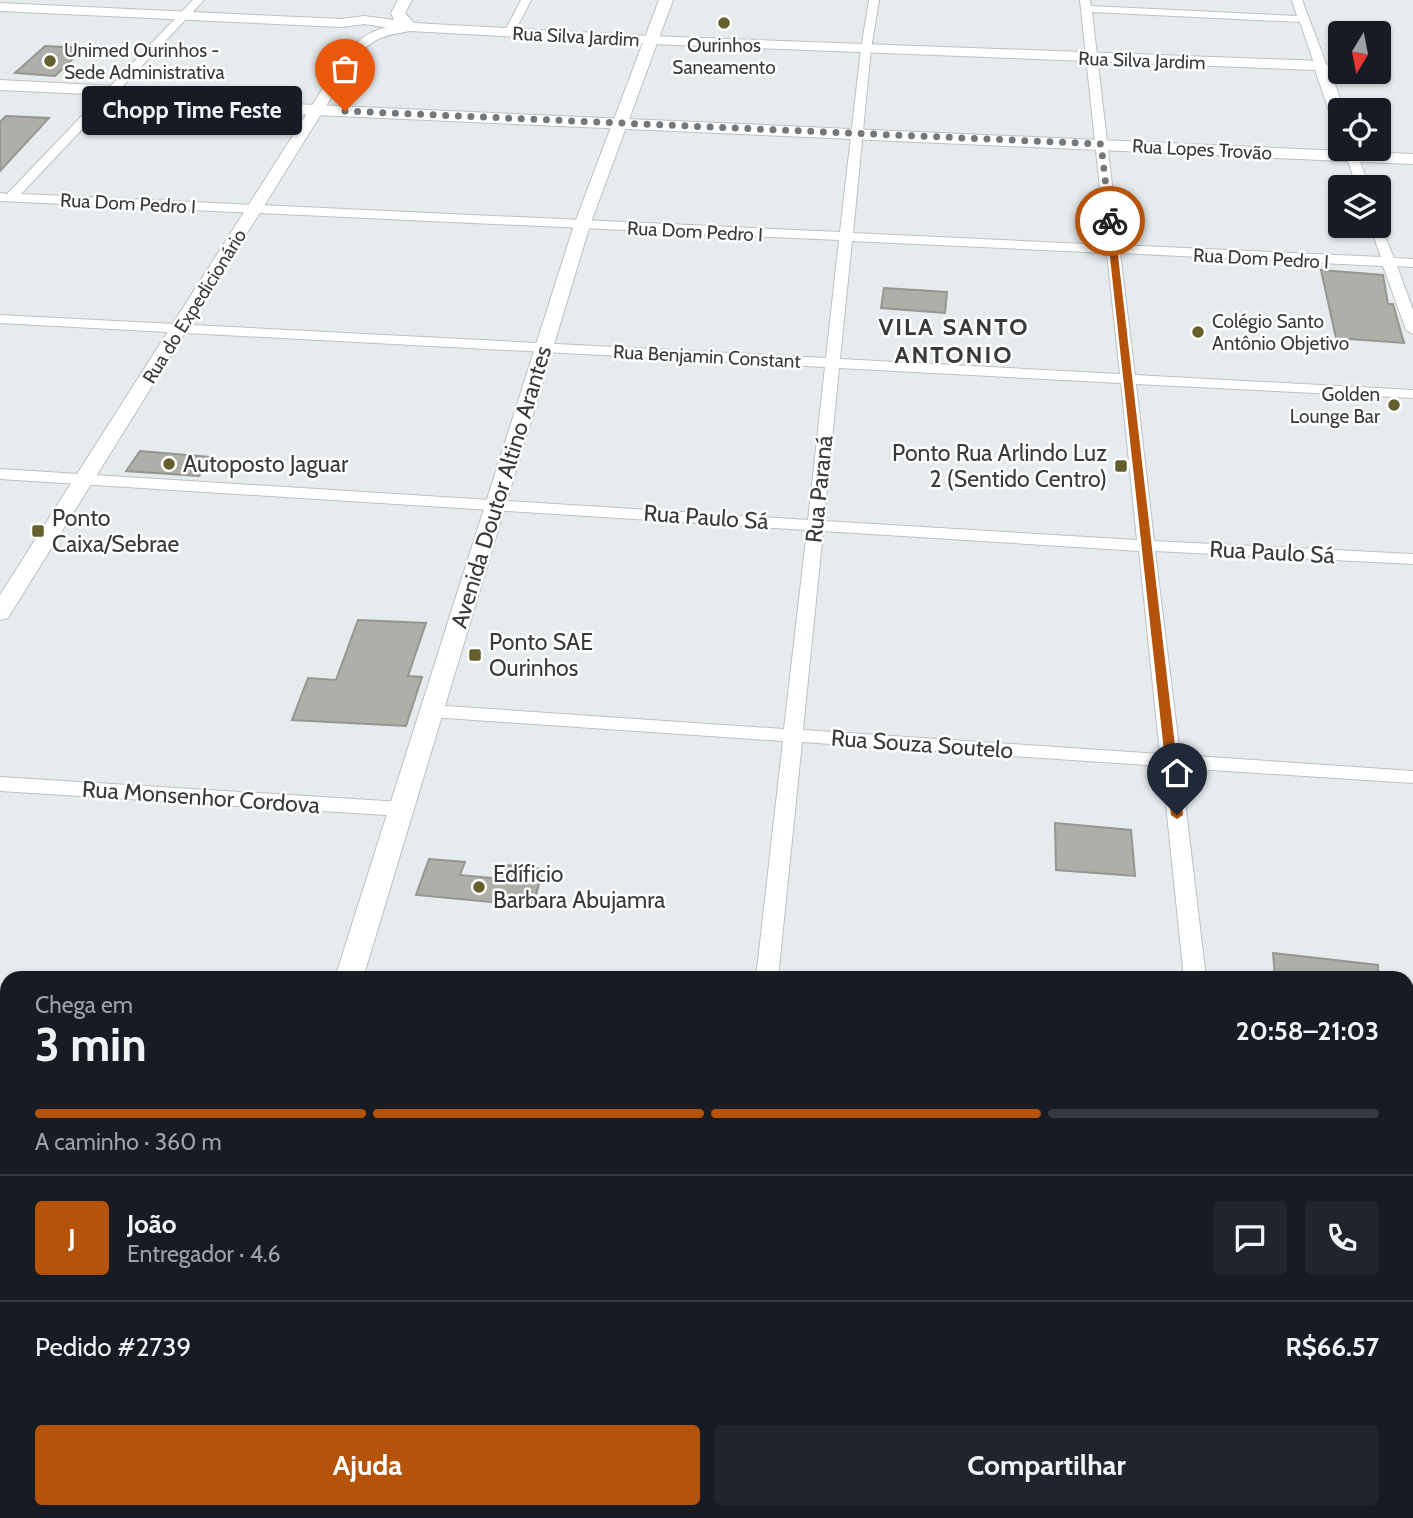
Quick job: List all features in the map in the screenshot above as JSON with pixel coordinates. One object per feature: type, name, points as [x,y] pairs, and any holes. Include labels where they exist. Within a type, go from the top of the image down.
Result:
[{"type":"main road","points":[[405,0],[398,13],[400,19],[410,27]]},
{"type":"main road","name":"Rua Silva Jardim","points":[[0,7],[185,16],[380,21],[410,27],[651,40],[1321,66]]},
{"type":"main road","points":[[353,22],[368,7]]},
{"type":"main road","points":[[1321,66],[1332,98]]},
{"type":"main road","name":"Rua Lopes Trovão","points":[[0,85],[114,91],[122,99],[134,102],[857,135],[1328,152]]},
{"type":"main road","name":"Rua Lopes Trovão","points":[[1391,157],[1413,159]]},
{"type":"street","points":[[5,197],[114,91],[199,0]]},
{"type":"street","points":[[509,33],[526,0]]},
{"type":"street","name":"Avenida Doutor Altino Arantes","points":[[350,971],[582,225],[666,0]]},
{"type":"street","name":"Rua Paraná","points":[[768,971],[866,49],[874,0]]},
{"type":"street","points":[[1297,0],[1321,66]]},
{"type":"street","points":[[1194,971],[1085,4],[1304,19]]},
{"type":"street","points":[[353,22],[357,47]]},
{"type":"street","points":[[357,47],[371,35],[383,30],[410,27]]},
{"type":"street","name":"Rua do Expedicionário","points":[[1,611],[357,47]]},
{"type":"street","name":"Rua Dom Pedro I","points":[[5,197],[1413,263]]},
{"type":"street","points":[[1380,238],[1413,330]]},
{"type":"street","name":"Rua Benjamin Constant","points":[[0,319],[1413,394]]},
{"type":"street","name":"Rua Paulo Sá","points":[[0,474],[1413,559]]},
{"type":"street","name":"Rua Souza Soutelo","points":[[432,711],[1413,777]]},
{"type":"street","name":"Rua Monsenhor Cordova","points":[[0,784],[401,809]]},
{"type":"building","name":"Unimed Ourinhos - Sede Administrativa","points":[[45,46],[84,48],[55,76],[15,73]]},
{"type":"building","points":[[6,116],[49,118],[0,171],[0,122]]},
{"type":"building","points":[[1321,270],[1383,275],[1388,304],[1393,304],[1404,343],[1336,338]]},
{"type":"building","points":[[884,288],[947,292],[945,313],[881,308]]},
{"type":"building","name":"Autoposto Jaguar","points":[[140,451],[212,457],[199,476],[126,471]]},
{"type":"building","points":[[358,620],[426,623],[408,676],[422,677],[406,726],[292,720],[308,678],[336,680]]},
{"type":"building","points":[[1055,823],[1131,830],[1135,876],[1056,870]]},
{"type":"building","name":"Edíficio Barbara Abujamra","points":[[429,859],[465,862],[460,875],[502,879],[506,865],[543,869],[533,906],[416,895]]},
{"type":"building","points":[[1273,953],[1378,965],[1378,971],[1274,971]]},
{"type":"way so far","points":[[345,111],[1101,144],[1110,221]]},
{"type":"place","name":"Ourinhos Saneamento","points":[[724,23]]},
{"type":"place","name":"Unimed Ourinhos - Sede Administrativa","points":[[50,61]]},
{"type":"place","name":"Chopp Time Feste","points":[[345,111]]},
{"type":"place","name":"Colégio Santo Antônio Objetivo","points":[[1198,332]]},
{"type":"place","name":"Golden Lounge Bar","points":[[1394,405]]},
{"type":"place","name":"Autoposto Jaguar","points":[[169,464]]},
{"type":"place","name":"Ponto Rua Arlindo Luz 2 (Sentido Centro)","points":[[1121,466]]},
{"type":"place","name":"Ponto Caixa/Sebrae","points":[[38,531]]},
{"type":"place","name":"Ponto SAE Ourinhos","points":[[475,655]]},
{"type":"place","name":"Edíficio Barbara Abujamra","points":[[479,887]]},
{"type":"district","name":"VILA SANTO ANTONIO","points":[[954,341]]},
{"type":"route","points":[[1110,221],[1177,815]]}]
